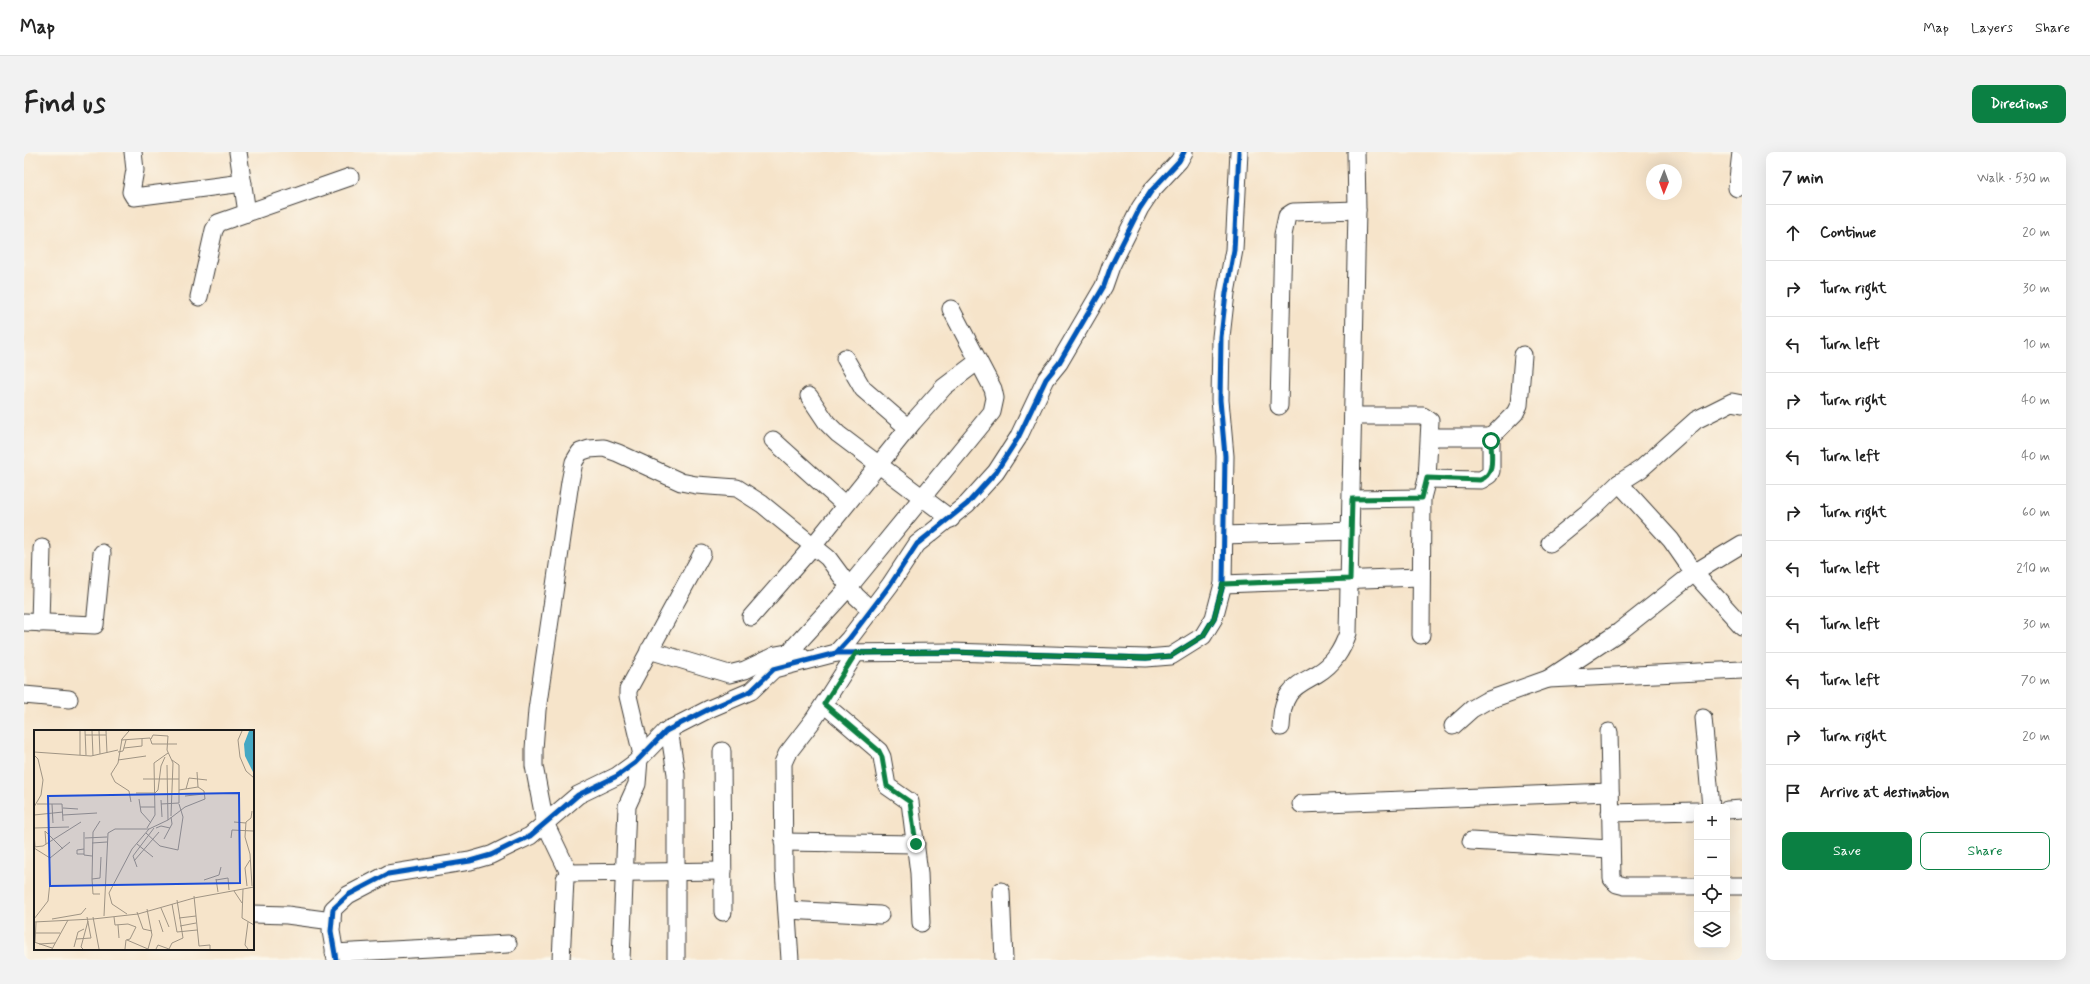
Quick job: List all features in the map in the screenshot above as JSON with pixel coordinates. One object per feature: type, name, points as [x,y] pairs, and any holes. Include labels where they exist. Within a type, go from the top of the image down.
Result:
[{"type":"street","points":[[133,152],[135,169],[131,192],[134,197],[243,183]]},
{"type":"street","points":[[238,152],[247,212]]},
{"type":"street","points":[[836,653],[849,639],[901,569],[917,544],[951,519],[996,472],[1018,438],[1046,379],[1059,363],[1104,286],[1110,266],[1140,208],[1152,190],[1178,161],[1184,152]]},
{"type":"street","points":[[508,944],[335,956],[331,931],[333,909],[348,895],[388,874],[450,865],[491,855],[530,836],[578,795],[617,776],[641,757],[669,729],[709,709],[751,691],[774,669],[836,653],[951,652],[1146,658],[1171,656],[1203,636],[1214,618],[1223,584],[1225,456],[1220,400],[1221,337],[1226,293],[1235,244],[1239,152]]},
{"type":"street","points":[[1281,727],[1283,706],[1288,694],[1296,686],[1319,674],[1337,657],[1343,647],[1348,633],[1352,531],[1354,301],[1357,210],[1356,152]]},
{"type":"street","points":[[1737,188],[1741,152]]},
{"type":"street","points":[[199,297],[214,230],[218,223],[350,177]]},
{"type":"street","points":[[1279,406],[1283,235],[1288,216],[1293,212],[1357,210]]},
{"type":"street","points":[[790,654],[849,586],[992,412],[995,398],[993,389],[977,362],[951,309]]},
{"type":"street","points":[[1427,478],[1485,479],[1491,471],[1490,438],[1515,413],[1519,405],[1523,355]]},
{"type":"street","points":[[845,358],[862,389],[908,428]]},
{"type":"street","points":[[751,617],[813,546],[878,464],[944,387],[977,362]]},
{"type":"street","points":[[809,396],[827,423],[838,434],[951,519]]},
{"type":"street","points":[[1550,543],[1593,508],[1619,483],[1641,469],[1696,420],[1732,402],[1742,404]]},
{"type":"street","points":[[1353,416],[1423,416],[1430,421],[1431,437],[1427,478],[1422,498],[1420,577],[1421,635]]},
{"type":"street","points":[[1431,437],[1484,436],[1490,438]]},
{"type":"street","points":[[773,440],[845,506]]},
{"type":"street","points":[[569,873],[545,823],[534,766],[537,710],[570,482],[574,462],[580,452],[588,449],[604,448],[618,452],[681,482],[696,485],[737,488],[762,504],[828,558],[849,586],[870,609]]},
{"type":"street","points":[[1619,483],[1671,540],[1694,573],[1742,626]]},
{"type":"street","points":[[1352,499],[1422,498]]},
{"type":"street","points":[[1224,535],[1352,531]]},
{"type":"street","points":[[1453,726],[1472,709],[1486,702],[1548,679],[1619,632],[1694,573],[1742,544]]},
{"type":"street","points":[[42,548],[32,623],[95,625],[102,553]]},
{"type":"street","points":[[622,960],[627,806],[637,784],[641,757],[628,690],[702,554]]},
{"type":"street","points":[[1223,584],[1420,577]]},
{"type":"street","points":[[649,650],[728,674],[745,670],[776,655],[790,654],[812,659]]},
{"type":"street","points":[[790,960],[783,842],[783,762],[790,750],[824,704],[856,653]]},
{"type":"street","points":[[1548,679],[1742,670]]},
{"type":"street","points":[[24,695],[69,699]]},
{"type":"street","points":[[824,704],[879,751],[882,757],[887,786],[906,797],[912,806],[921,923]]},
{"type":"street","points":[[1703,718],[1711,804]]},
{"type":"street","points":[[669,729],[676,774],[676,960]]},
{"type":"street","points":[[1609,732],[1610,849],[1612,879],[1617,884],[1626,886],[1694,886]]},
{"type":"street","points":[[722,751],[723,912]]},
{"type":"street","points":[[1301,804],[1610,792]]},
{"type":"street","points":[[1730,810],[1742,809]]},
{"type":"street","points":[[1610,812],[1694,811]]},
{"type":"street","points":[[1471,841],[1610,849]]},
{"type":"street","points":[[783,842],[916,844]]},
{"type":"street","points":[[561,960],[564,879],[569,873],[676,873],[723,871]]},
{"type":"street","points":[[1730,886],[1742,886]]},
{"type":"street","points":[[1001,891],[1004,960]]},
{"type":"street","points":[[787,910],[880,915]]},
{"type":"street","points":[[254,914],[287,915],[332,921]]},
{"type":"cycle path","points":[[336,960],[331,931],[333,909],[348,895],[388,874],[470,861],[491,855],[530,836],[578,795],[617,776],[635,763],[666,731],[709,709],[751,691],[774,669],[836,653],[849,639],[890,585],[917,544],[967,504],[996,472],[1018,438],[1046,379],[1059,363],[1104,286],[1111,266],[1140,208],[1152,190],[1179,161],[1184,152]]},
{"type":"cycle path","points":[[836,653],[951,652],[1146,658],[1171,656],[1203,636],[1214,618],[1223,584],[1225,456],[1220,400],[1221,337],[1226,293],[1234,250],[1239,152]]},
{"type":"route","points":[[916,844],[912,806],[906,797],[891,790],[887,786],[882,757],[879,751],[824,704],[856,653],[951,652],[1146,658],[1171,656],[1203,636],[1214,618],[1223,584],[1350,579],[1352,499],[1422,498],[1427,478],[1485,479],[1491,471],[1491,441]]}]
